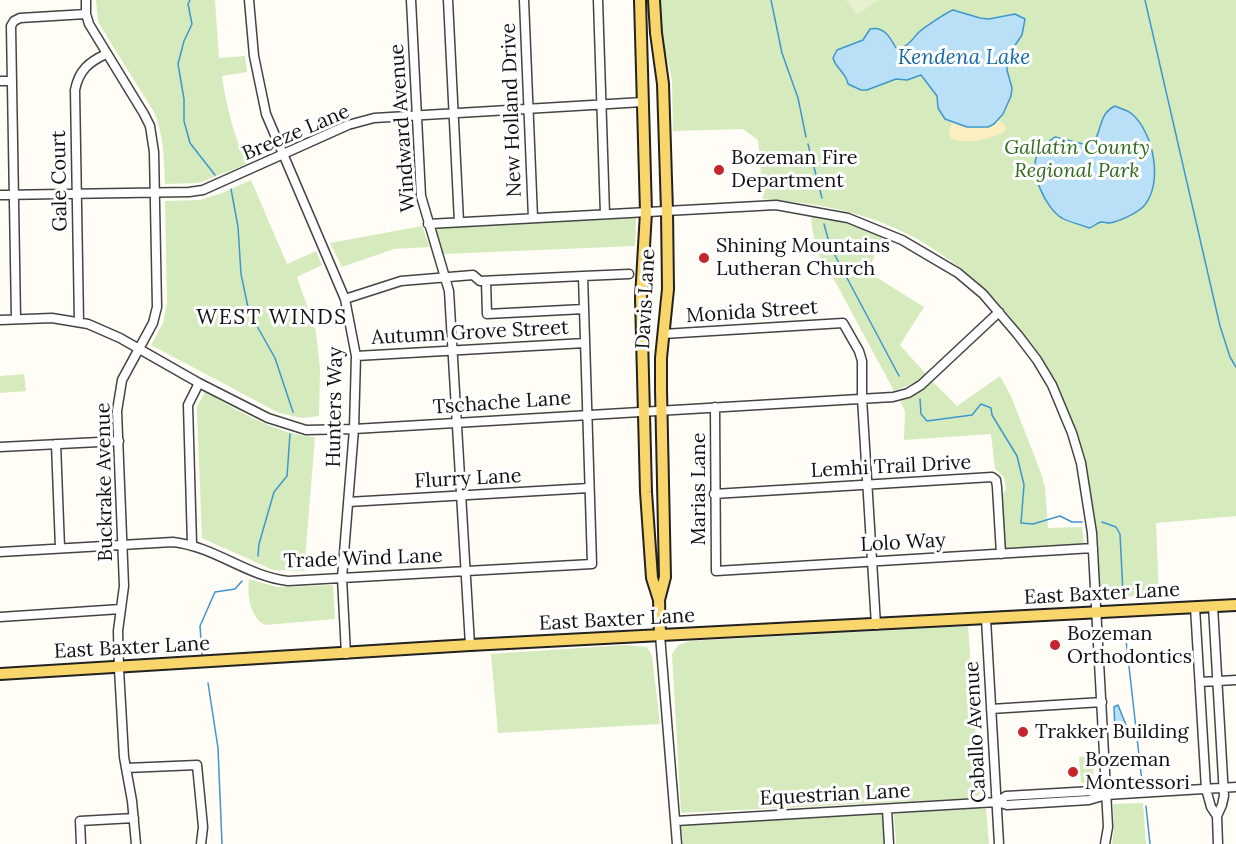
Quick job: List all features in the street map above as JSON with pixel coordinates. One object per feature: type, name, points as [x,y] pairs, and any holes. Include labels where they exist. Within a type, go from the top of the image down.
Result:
[{"type":"main road","name":"Davis Lane","points":[[640,0],[646,212],[641,298],[648,524],[652,578],[659,600],[660,636]]},
{"type":"main road","name":"Davis Lane","points":[[654,0],[663,84],[668,289],[661,358],[665,577],[659,600]]},
{"type":"main road","name":"East Baxter Lane","points":[[0,674],[470,645],[1236,605]]},
{"type":"street","name":"Buckrake Avenue","points":[[86,0],[89,24],[150,126],[154,152],[157,307],[153,323],[122,380],[117,411],[124,586],[118,631],[126,768],[136,844]]},
{"type":"street","name":"Hunters Way","points":[[249,0],[253,50],[261,98],[270,127],[345,299],[356,356],[354,429],[342,578],[346,654]]},
{"type":"street","name":"Windward Avenue","points":[[411,0],[422,196],[428,224],[449,291],[470,645]]},
{"type":"street","points":[[448,0],[459,222]]},
{"type":"street","name":"New Holland Drive","points":[[524,0],[533,218]]},
{"type":"street","points":[[598,0],[605,214]]},
{"type":"street","points":[[16,319],[10,31],[14,21],[20,18],[86,14]]},
{"type":"street","name":"Gale Court","points":[[79,322],[75,99],[77,81],[85,66],[106,54]]},
{"type":"street","points":[[0,81],[10,81]]},
{"type":"street","name":"Breeze Lane","points":[[0,195],[156,193],[203,190],[348,125],[374,118],[643,102]]},
{"type":"street","points":[[428,224],[776,205],[829,213],[874,228],[926,252],[958,273],[983,294],[1037,360],[1062,407],[1081,463],[1090,513],[1093,548],[1108,827],[1105,844]]},
{"type":"street","points":[[345,299],[401,281],[445,277],[473,275],[480,281],[486,281],[629,274]]},
{"type":"street","points":[[583,276],[589,488]]},
{"type":"street","points":[[486,281],[487,314],[584,309]]},
{"type":"street","name":"Tschache Lane","points":[[0,320],[52,318],[79,322],[102,330],[268,418],[306,430],[893,397],[908,393],[921,385],[999,312]]},
{"type":"street","name":"Monida Street","points":[[663,334],[843,323],[862,361],[862,398]]},
{"type":"street","name":"Autumn Grove Street","points":[[356,356],[585,343]]},
{"type":"street","points":[[192,544],[188,405],[199,383]]},
{"type":"street","points":[[862,398],[876,625]]},
{"type":"street","name":"Marias Lane","points":[[715,407],[716,571]]},
{"type":"street","points":[[0,447],[119,441]]},
{"type":"street","points":[[56,444],[60,548]]},
{"type":"street","name":"Lemhi Trail Drive","points":[[714,494],[992,477],[996,480],[997,487],[1001,554]]},
{"type":"street","name":"Trade Wind Lane","points":[[0,552],[173,542],[192,544],[272,579],[288,581],[592,564],[589,488]]},
{"type":"street","name":"Flurry Lane","points":[[348,502],[589,488]]},
{"type":"street","name":"Lolo Way","points":[[716,571],[1093,548]]},
{"type":"street","points":[[1213,606],[1223,787],[1222,805],[1217,816],[1218,844]]},
{"type":"street","points":[[1195,607],[1206,789],[1210,807],[1217,816]]},
{"type":"street","points":[[0,617],[121,609]]},
{"type":"street","name":"Caballo Avenue","points":[[986,619],[999,844]]},
{"type":"street","name":"Davis Lane","points":[[660,636],[677,844]]},
{"type":"street","points":[[1200,682],[1236,680]]},
{"type":"street","points":[[991,709],[1102,702]]},
{"type":"street","points":[[126,768],[197,765],[203,827],[201,844]]},
{"type":"street","name":"Equestrian Lane","points":[[676,821],[997,802],[1007,805],[1089,800],[1106,795],[1236,786]]},
{"type":"street","points":[[887,809],[889,844]]},
{"type":"street","points":[[81,844],[80,821],[134,818]]},
{"type":"green space","points":[[96,0],[215,0],[219,58],[245,56],[247,72],[222,76],[231,121],[247,164],[198,183],[165,184],[162,139],[154,112],[101,27],[98,21]]},
{"type":"green space","name":"Gallatin County Regional Park","points":[[660,0],[1236,0],[1236,516],[1156,523],[1159,595],[1100,598],[1089,486],[1081,449],[1067,411],[1050,374],[1027,339],[1002,307],[972,278],[940,253],[904,232],[866,217],[815,205],[763,199],[758,140],[743,129],[673,131],[672,80],[661,34]]},
{"type":"green space","points":[[846,0],[878,0],[857,15]]},
{"type":"green space","points":[[251,180],[287,264],[316,251],[322,265],[297,277],[316,332],[320,369],[319,416],[302,418],[279,413],[151,345],[163,323],[167,303],[165,201],[200,200]]},
{"type":"green space","points":[[811,215],[835,219],[883,235],[868,272],[924,307],[900,345],[926,374],[917,382],[894,391],[836,283],[821,260],[813,234]]},
{"type":"green space","points":[[636,218],[635,246],[443,254],[435,228]]},
{"type":"green space","points":[[422,226],[430,247],[394,249],[342,267],[330,243]]},
{"type":"green space","points":[[24,374],[26,391],[0,393],[0,376]]},
{"type":"green space","points":[[1000,376],[1011,396],[1041,473],[1045,487],[1048,528],[1082,527],[1084,545],[1003,551],[1001,498],[1006,489],[1004,477],[995,469],[991,434],[904,440],[905,411],[899,399],[921,391],[932,381],[957,406]]},
{"type":"green space","points":[[205,392],[271,426],[315,437],[304,571],[273,570],[202,538],[197,407]]},
{"type":"green space","points":[[249,579],[277,587],[333,585],[335,619],[265,625],[253,611]]},
{"type":"green space","points":[[968,626],[980,794],[974,798],[681,813],[672,654],[678,645],[691,641]]},
{"type":"green space","points":[[626,645],[647,647],[652,656],[660,724],[498,733],[491,654]]},
{"type":"green space","points":[[1092,756],[1094,782],[1081,783],[1079,757]]},
{"type":"green space","points":[[1143,803],[1146,844],[1112,844],[1113,804]]},
{"type":"green space","points":[[971,807],[986,809],[989,844],[896,844],[894,814]]},
{"type":"green space","points":[[884,812],[886,844],[683,844],[681,824]]},
{"type":"sand","points":[[999,120],[1006,126],[1005,131],[993,137],[964,141],[950,137],[952,123],[977,128],[994,124]]},
{"type":"water","name":"Kendena Lake","points":[[953,10],[980,18],[989,19],[1015,14],[1025,19],[1022,35],[1007,57],[1007,70],[1012,88],[1011,96],[1003,114],[988,127],[967,127],[945,119],[938,108],[937,96],[921,75],[907,80],[896,79],[861,90],[848,84],[834,62],[833,58],[837,50],[863,40],[870,29],[883,31],[896,48],[901,48],[919,32]]},
{"type":"water","points":[[1115,106],[1132,114],[1146,133],[1154,159],[1153,186],[1143,207],[1136,212],[1118,221],[1101,222],[1089,228],[1065,219],[1050,207],[1040,189],[1035,169],[1036,161],[1041,149],[1055,137],[1083,144],[1095,140],[1104,116]]},
{"type":"water","points":[[1118,705],[1126,725],[1131,730],[1129,733],[1115,732],[1114,707]]},
{"type":"waterway","points":[[190,0],[188,4],[192,24],[184,41],[178,64],[184,99],[184,121],[190,143],[215,175]]},
{"type":"waterway","points":[[771,0],[782,53],[798,98],[806,137]]},
{"type":"waterway","points":[[1145,0],[1220,326],[1230,357],[1236,367]]},
{"type":"waterway","points":[[808,144],[822,198]]},
{"type":"waterway","points":[[231,189],[238,227],[241,274],[249,312],[275,358],[293,412]]},
{"type":"waterway","points":[[824,224],[830,246],[899,376]]},
{"type":"waterway","points":[[920,399],[921,414],[927,421],[972,415],[981,404],[991,408],[992,415],[1017,456],[1024,485],[1021,523],[1033,524],[1060,516],[1072,522],[1082,522]]},
{"type":"waterway","points":[[258,556],[259,544],[274,492],[287,476],[290,434]]},
{"type":"waterway","points":[[1102,522],[1116,527],[1120,534],[1123,593]]},
{"type":"waterway","points":[[202,655],[200,626],[215,592],[235,589],[242,581]]},
{"type":"waterway","points":[[1125,631],[1142,782]]},
{"type":"waterway","points":[[208,683],[218,748],[222,844]]},
{"type":"waterway","points":[[1146,806],[1150,844]]},
{"type":"place","name":"Bozeman Fire Department","points":[[719,170]]},
{"type":"place","name":"Shining Mountains Lutheran Church","points":[[704,258]]},
{"type":"place","name":"Bozeman Orthodontics","points":[[1055,645]]},
{"type":"place","name":"Trakker Building","points":[[1023,732]]},
{"type":"place","name":"Bozeman Montessori","points":[[1073,772]]},
{"type":"district","name":"WEST WINDS","points":[[272,318]]}]
